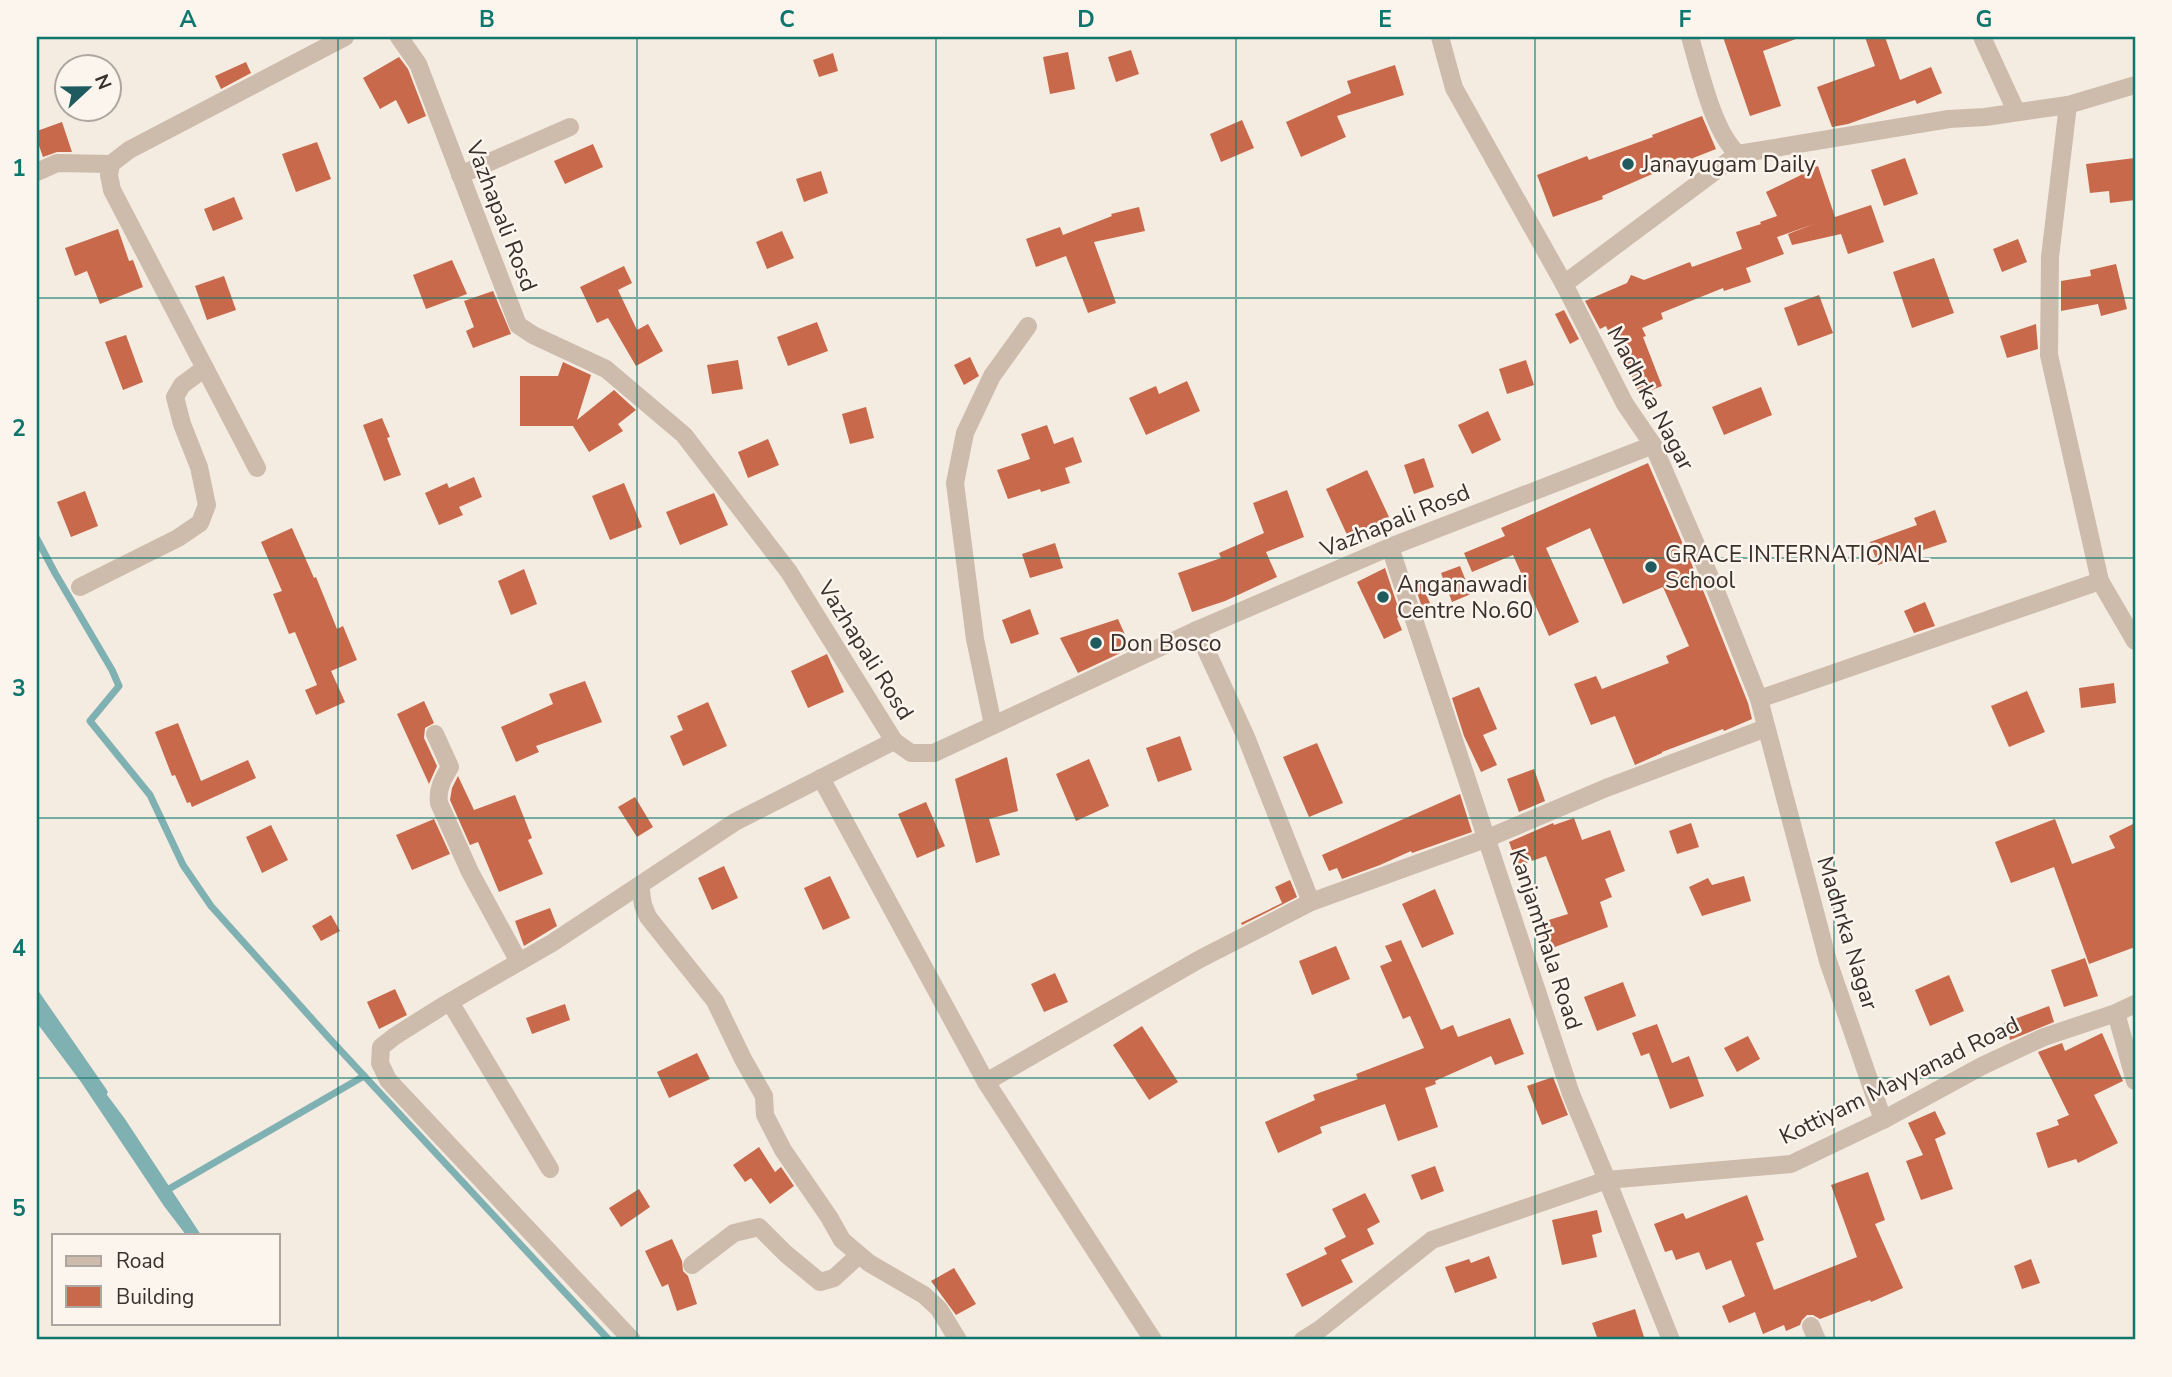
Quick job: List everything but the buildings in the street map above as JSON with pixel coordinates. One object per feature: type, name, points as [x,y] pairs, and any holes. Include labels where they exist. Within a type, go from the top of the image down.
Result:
[{"type":"street","points":[[257,468],[112,190],[109,175],[111,164],[129,150],[345,37]]},
{"type":"street","name":"Vazhapali Rosd","points":[[399,37],[418,64],[518,325],[533,335],[606,369],[684,435],[789,572],[894,741],[911,753],[933,753],[1197,630],[1390,547],[1653,445]]},
{"type":"street","name":"Madhrka Nagar","points":[[1440,37],[1454,88],[1564,284],[1625,404],[1653,445],[1716,591],[1759,699],[1828,961],[1883,1120]]},
{"type":"street","points":[[1690,37],[1717,121],[1729,146],[1738,154]]},
{"type":"street","points":[[1982,37],[2016,111]]},
{"type":"street","points":[[1564,284],[1738,154],[1949,119],[1985,117],[2068,105],[2135,85]]},
{"type":"street","points":[[2068,105],[2050,257],[2049,355],[2101,581],[2135,640]]},
{"type":"street","points":[[460,175],[570,127]]},
{"type":"street","points":[[37,172],[57,163],[111,164]]},
{"type":"street","points":[[993,725],[975,639],[955,484],[965,433],[992,376],[1028,326]]},
{"type":"street","points":[[80,587],[178,538],[200,523],[207,505],[199,467],[182,424],[175,397],[182,385],[205,368]]},
{"type":"street","name":"Kanjamthala Road","points":[[1390,547],[1571,1094],[1671,1340]]},
{"type":"street","points":[[1759,699],[2101,581]]},
{"type":"street","points":[[1197,630],[1246,737],[1311,902]]},
{"type":"street","points":[[986,1082],[1200,959],[1311,902],[1488,838],[1606,788],[1766,728]]},
{"type":"street","points":[[435,734],[450,767],[440,783],[439,803],[470,872],[519,962]]},
{"type":"street","points":[[632,1340],[388,1080],[380,1063],[381,1047],[395,1035],[519,962],[735,822],[894,741]]},
{"type":"street","points":[[821,778],[986,1082],[1153,1340]]},
{"type":"street","points":[[640,885],[648,917],[715,1001],[764,1096],[765,1115],[783,1150],[842,1240],[869,1263],[924,1295],[939,1309],[958,1340]]},
{"type":"street","points":[[450,1002],[550,1170]]},
{"type":"street","name":"Kottiyam Mayyanad Road","points":[[1303,1340],[1432,1240],[1607,1180],[1791,1164],[1883,1120],[2019,1048],[2135,1004]]},
{"type":"street","points":[[2116,1013],[2135,1081]]},
{"type":"street","points":[[692,1265],[734,1233],[759,1227],[820,1282],[834,1278],[859,1255]]},
{"type":"water","points":[[37,1001],[125,1119],[200,1234],[185,1234],[37,1023]]},
{"type":"waterway","points":[[37,539],[119,686],[90,721],[150,795],[183,865],[211,906],[329,1038],[609,1340]]},
{"type":"waterway","points":[[37,995],[104,1092]]},
{"type":"waterway","points":[[162,1193],[364,1076]]},
{"type":"place","name":"Janayugam Daily","points":[[1628,164]]},
{"type":"place","name":"GRACE INTERNATIONAL School","points":[[1651,567]]},
{"type":"place","name":"Anganawadi Centre No.60","points":[[1383,597]]},
{"type":"place","name":"Don Bosco","points":[[1096,643]]}]
